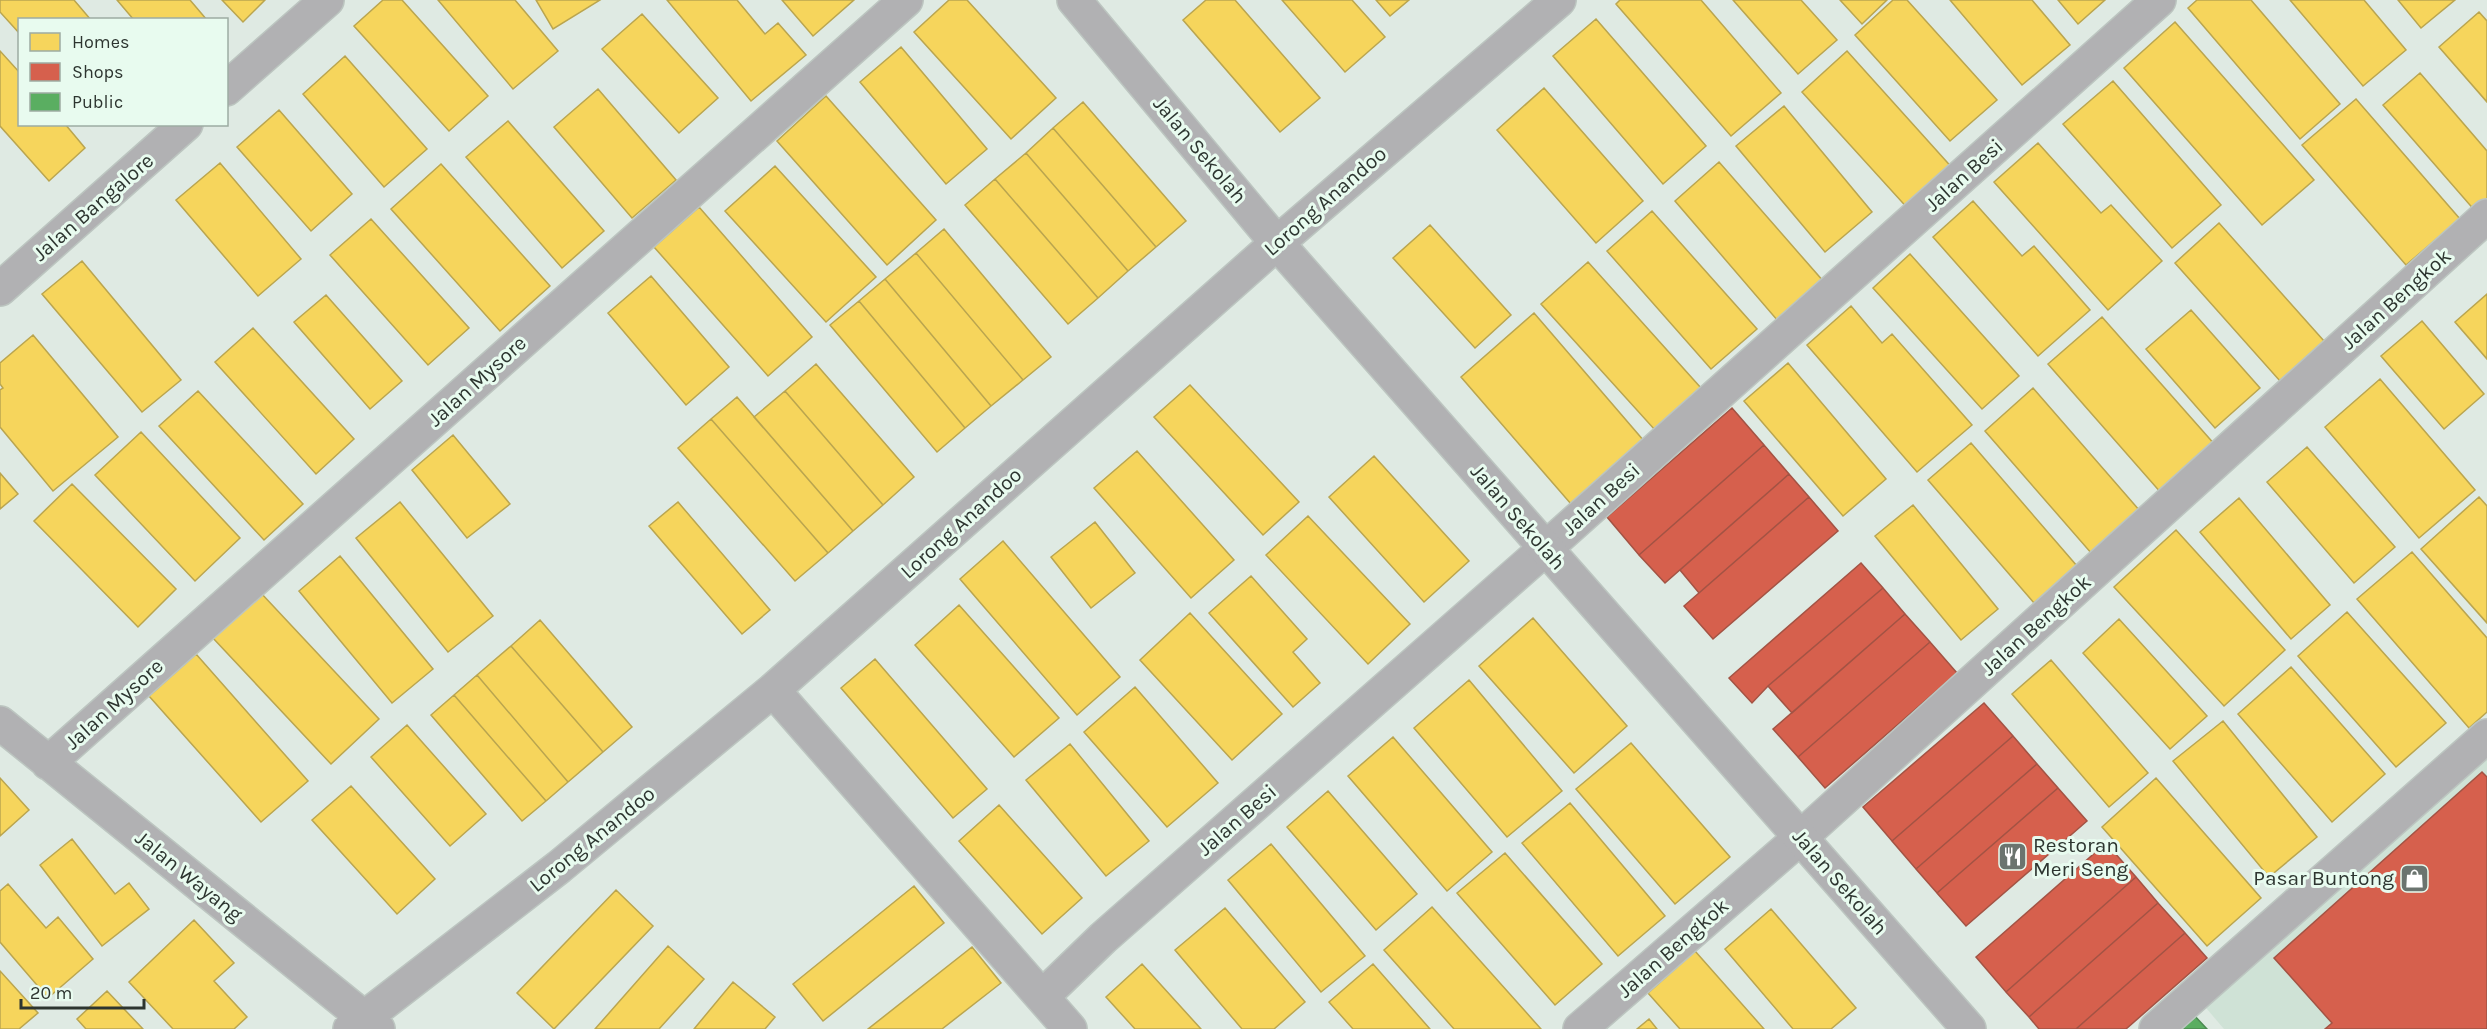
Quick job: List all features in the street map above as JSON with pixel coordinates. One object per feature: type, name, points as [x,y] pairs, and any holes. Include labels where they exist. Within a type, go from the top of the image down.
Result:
[{"type":"street","points":[[228,87],[327,0]]},
{"type":"street","name":"Jalan Mysore","points":[[48,763],[906,0]]},
{"type":"street","name":"Jalan Sekolah","points":[[1074,0],[1277,243],[1969,1029]]},
{"type":"street","name":"Lorong Anandoo","points":[[364,1025],[773,690],[1277,243],[1559,0]]},
{"type":"street","name":"Jalan Besi","points":[[1043,996],[1103,938],[1546,548],[2159,0]]},
{"type":"street","name":"Jalan Bangalore","points":[[0,289],[184,126]]},
{"type":"street","name":"Jalan Bengkok","points":[[1580,1029],[1801,837],[2487,216]]},
{"type":"street","points":[[773,690],[1070,1029]]},
{"type":"street","name":"Jalan Wayang","points":[[0,723],[364,1025]]},
{"type":"street","points":[[2156,1029],[2487,736]]},
{"type":"shaded area","name":"Pasar Buntong","points":[[2487,753],[2487,1029],[2224,1029],[2201,1002]]},
{"type":"building: Homes","points":[[0,0],[74,0],[89,18],[18,18],[18,32],[0,12]]},
{"type":"building: Homes","points":[[117,0],[190,0],[205,18],[132,18]]},
{"type":"building: Homes","points":[[222,0],[265,0],[243,22]]},
{"type":"building: Homes","points":[[383,0],[402,0],[488,96],[449,131],[354,26]]},
{"type":"building: Homes","points":[[438,0],[515,0],[558,51],[513,89]]},
{"type":"building: Homes","points":[[536,0],[600,0],[553,29]]},
{"type":"building: Homes","points":[[667,0],[737,0],[765,34],[778,23],[806,55],[751,101]]},
{"type":"building: Homes","points":[[782,0],[854,0],[813,36]]},
{"type":"building: Homes","points":[[949,0],[967,0],[1056,98],[1011,139],[914,32]]},
{"type":"building: Homes","points":[[1206,0],[1235,0],[1320,98],[1280,132],[1183,20]]},
{"type":"building: Homes","points":[[1282,0],[1352,0],[1385,37],[1345,72]]},
{"type":"building: Homes","points":[[1376,0],[1409,0],[1390,16]]},
{"type":"building: Homes","points":[[1620,0],[1701,0],[1781,93],[1731,136],[1616,4]]},
{"type":"building: Homes","points":[[1733,0],[1801,0],[1837,40],[1798,74]]},
{"type":"building: Homes","points":[[1840,0],[1887,0],[1862,24]]},
{"type":"building: Homes","points":[[1893,0],[1907,0],[1997,100],[1950,141],[1855,35]]},
{"type":"building: Homes","points":[[1950,0],[2032,0],[2070,45],[2022,85]]},
{"type":"building: Homes","points":[[2058,0],[2105,0],[2078,24]]},
{"type":"building: Homes","points":[[2197,0],[2251,0],[2340,104],[2300,139],[2188,8]]},
{"type":"building: Homes","points":[[2290,0],[2364,0],[2406,50],[2363,86]]},
{"type":"building: Homes","points":[[2398,0],[2455,0],[2421,28]]},
{"type":"building: Homes","points":[[2479,12],[2487,21],[2487,102],[2439,47]]},
{"type":"building: Homes","points":[[642,14],[718,98],[679,133],[602,49]]},
{"type":"building: Homes","points":[[1596,19],[1706,146],[1663,184],[1553,56]]},
{"type":"building: Homes","points":[[2175,22],[2314,180],[2262,225],[2124,68]]},
{"type":"building: Homes","points":[[901,47],[987,149],[946,184],[860,82]]},
{"type":"building: Homes","points":[[0,51],[18,71],[18,126],[67,126],[85,148],[49,181],[0,126]]},
{"type":"building: Homes","points":[[1847,51],[1955,171],[1911,212],[1802,92]]},
{"type":"building: Homes","points":[[345,56],[427,149],[384,187],[303,94]]},
{"type":"building: Homes","points":[[2420,73],[2487,151],[2487,203],[2476,212],[2383,105]]},
{"type":"building: Homes","points":[[2113,81],[2221,205],[2172,248],[2063,124]]},
{"type":"building: Homes","points":[[1544,88],[1643,201],[1596,243],[1497,130]]},
{"type":"building: Homes","points":[[598,89],[676,180],[632,218],[554,127]]},
{"type":"building: Homes","points":[[826,96],[936,220],[887,265],[777,141]]},
{"type":"building: Homes","points":[[2356,99],[2460,219],[2406,265],[2302,145]]},
{"type":"building: Homes","points":[[1083,102],[1186,221],[1156,247],[1053,128]]},
{"type":"building: Homes","points":[[1784,106],[1872,212],[1825,252],[1736,146]]},
{"type":"building: Homes","points":[[279,110],[352,194],[311,231],[237,147]]},
{"type":"building: Homes","points":[[508,121],[604,231],[562,268],[466,157]]},
{"type":"building: Homes","points":[[1053,128],[1156,247],[1128,271],[1026,153]]},
{"type":"building: Homes","points":[[2038,143],[2101,213],[2111,205],[2162,261],[2108,310],[1994,182]]},
{"type":"building: Homes","points":[[1026,153],[1128,271],[1098,298],[995,179]]},
{"type":"building: Homes","points":[[1719,162],[1824,282],[1778,321],[1675,201]]},
{"type":"building: Homes","points":[[220,163],[301,259],[258,296],[176,200]]},
{"type":"building: Homes","points":[[441,164],[550,286],[500,331],[391,209]]},
{"type":"building: Homes","points":[[775,166],[876,277],[826,322],[725,211]]},
{"type":"building: Homes","points":[[995,179],[1098,298],[1068,324],[965,205]]},
{"type":"building: Homes","points":[[1973,201],[2022,256],[2034,246],[2090,310],[2038,356],[1933,237]]},
{"type":"building: Homes","points":[[699,207],[812,337],[768,376],[654,247]]},
{"type":"building: Homes","points":[[1652,211],[1757,329],[1711,369],[1607,251]]},
{"type":"building: Homes","points":[[371,219],[469,328],[428,365],[330,255]]},
{"type":"building: Homes","points":[[2219,223],[2324,341],[2280,381],[2175,263]]},
{"type":"building: Homes","points":[[1430,225],[1511,315],[1475,348],[1393,258]]},
{"type":"building: Homes","points":[[944,229],[1051,357],[1023,380],[916,253]]},
{"type":"building: Homes","points":[[916,253],[1023,380],[991,406],[885,279]]},
{"type":"building: Homes","points":[[1910,254],[2019,376],[1982,409],[1873,288]]},
{"type":"building: Homes","points":[[82,261],[181,380],[142,412],[42,294]]},
{"type":"building: Homes","points":[[1588,262],[1701,388],[1655,430],[1541,304]]},
{"type":"building: Homes","points":[[651,276],[729,367],[686,405],[608,313]]},
{"type":"building: Homes","points":[[885,279],[991,406],[965,428],[859,301]]},
{"type":"building: Homes","points":[[2487,294],[2487,359],[2455,322]]},
{"type":"building: Homes","points":[[326,295],[402,381],[370,409],[294,322]]},
{"type":"building: Homes","points":[[859,301],[965,428],[937,452],[830,325]]},
{"type":"building: Homes","points":[[1851,306],[1882,343],[1892,334],[1972,425],[1917,472],[1807,345]]},
{"type":"building: Homes","points":[[2191,310],[2260,388],[2215,428],[2146,349]]},
{"type":"building: Homes","points":[[1534,313],[1644,441],[1571,504],[1461,377]]},
{"type":"building: Homes","points":[[2102,317],[2216,446],[2162,494],[2048,364]]},
{"type":"building: Homes","points":[[2422,321],[2484,394],[2444,429],[2381,356]]},
{"type":"building: Homes","points":[[253,328],[354,439],[316,474],[215,362]]},
{"type":"building: Homes","points":[[33,335],[118,437],[53,491],[0,427],[0,390],[3,388],[0,384],[0,363]]},
{"type":"building: Homes","points":[[1788,363],[1886,479],[1843,516],[1744,401]]},
{"type":"building: Homes","points":[[816,364],[914,477],[883,505],[785,391]]},
{"type":"building: Homes","points":[[2380,379],[2475,490],[2419,538],[2325,427]]},
{"type":"building: Homes","points":[[1190,385],[1299,502],[1263,535],[1154,417]]},
{"type":"building: Homes","points":[[2033,388],[2140,511],[2092,554],[1985,431]]},
{"type":"building: Homes","points":[[198,391],[303,504],[264,540],[159,426]]},
{"type":"building: Homes","points":[[785,391],[883,505],[853,531],[754,417]]},
{"type":"building: Homes","points":[[737,397],[853,531],[828,553],[711,419]]},
{"type":"building: Homes","points":[[711,419],[828,553],[795,581],[678,448]]},
{"type":"building: Homes","points":[[141,432],[240,538],[195,581],[95,475]]},
{"type":"building: Homes","points":[[453,435],[510,504],[467,538],[412,470]]},
{"type":"building: Homes","points":[[1971,443],[2077,566],[2034,603],[1928,480]]},
{"type":"building: Homes","points":[[2307,447],[2395,547],[2354,583],[2267,482]]},
{"type":"building: Homes","points":[[1137,451],[1234,560],[1191,598],[1094,488]]},
{"type":"building: Homes","points":[[1374,456],[1469,561],[1424,602],[1329,497]]},
{"type":"building: Homes","points":[[0,473],[18,494],[0,509]]},
{"type":"building: Homes","points":[[72,484],[176,589],[138,627],[34,521]]},
{"type":"building: Homes","points":[[2479,497],[2487,506],[2487,623],[2421,549]]},
{"type":"building: Homes","points":[[2239,498],[2330,605],[2291,639],[2200,532]]},
{"type":"building: Homes","points":[[400,502],[493,616],[448,652],[356,538]]},
{"type":"building: Homes","points":[[678,502],[770,610],[742,634],[649,526]]},
{"type":"building: Homes","points":[[1913,505],[1998,609],[1961,640],[1875,536]]},
{"type":"building: Homes","points":[[1308,516],[1410,624],[1368,664],[1266,555]]},
{"type":"building: Homes","points":[[1095,522],[1135,573],[1091,608],[1051,557]]},
{"type":"building: Homes","points":[[2176,530],[2285,650],[2224,706],[2114,587]]},
{"type":"building: Homes","points":[[1003,541],[1120,677],[1077,715],[960,579]]},
{"type":"building: Homes","points":[[2412,552],[2487,638],[2487,712],[2469,728],[2357,599]]},
{"type":"building: Homes","points":[[340,556],[433,669],[392,703],[299,591]]},
{"type":"building: Homes","points":[[1251,576],[1307,639],[1293,652],[1320,683],[1293,707],[1209,613]]},
{"type":"building: Homes","points":[[260,592],[379,719],[331,764],[212,637]]},
{"type":"building: Homes","points":[[959,605],[1059,718],[1014,757],[915,645]]},
{"type":"building: Homes","points":[[2347,612],[2446,723],[2396,767],[2298,656]]},
{"type":"building: Homes","points":[[1190,613],[1282,714],[1232,760],[1140,660]]},
{"type":"building: Homes","points":[[1533,618],[1627,726],[1574,773],[1479,666]]},
{"type":"building: Homes","points":[[2119,619],[2207,716],[2170,749],[2083,653]]},
{"type":"building: Homes","points":[[540,620],[632,727],[603,752],[511,646]]},
{"type":"building: Homes","points":[[511,646],[603,752],[568,782],[477,675]]},
{"type":"building: Homes","points":[[196,654],[308,781],[261,822],[149,696]]},
{"type":"building: Homes","points":[[875,659],[987,789],[953,818],[841,688]]},
{"type":"building: Homes","points":[[2051,660],[2148,773],[2109,807],[2012,694]]},
{"type":"building: Homes","points":[[2291,667],[2385,774],[2332,822],[2238,714]]},
{"type":"building: Homes","points":[[477,675],[568,782],[546,801],[454,695]]},
{"type":"building: Homes","points":[[1469,680],[1562,791],[1507,837],[1414,728]]},
{"type":"building: Homes","points":[[1135,687],[1218,783],[1167,827],[1084,732]]},
{"type":"building: Homes","points":[[454,695],[546,801],[522,821],[431,715]]},
{"type":"building: Homes","points":[[2223,721],[2317,837],[2269,877],[2173,761]]},
{"type":"building: Homes","points":[[407,725],[486,814],[450,846],[371,757]]},
{"type":"building: Homes","points":[[1393,737],[1492,852],[1447,891],[1348,776]]},
{"type":"building: Homes","points":[[1631,743],[1730,857],[1675,904],[1576,789]]},
{"type":"building: Homes","points":[[1070,744],[1149,841],[1106,876],[1026,780]]},
{"type":"building: Homes","points":[[0,778],[29,810],[0,836]]},
{"type":"building: Homes","points":[[2156,778],[2261,898],[2207,946],[2102,827]]},
{"type":"building: Homes","points":[[351,786],[435,879],[397,914],[312,820]]},
{"type":"building: Homes","points":[[1328,791],[1417,894],[1376,930],[1287,827]]},
{"type":"building: Homes","points":[[1570,803],[1665,916],[1618,956],[1522,843]]},
{"type":"building: Homes","points":[[999,805],[1082,898],[1042,934],[959,841]]},
{"type":"building: Homes","points":[[72,839],[115,894],[129,883],[149,909],[102,946],[40,865]]},
{"type":"building: Homes","points":[[1271,844],[1365,956],[1321,992],[1228,880]]},
{"type":"building: Homes","points":[[1505,853],[1602,964],[1555,1005],[1457,893]]},
{"type":"building: Homes","points":[[8,884],[46,928],[58,917],[93,959],[48,998],[0,942],[0,891]]},
{"type":"building: Homes","points":[[914,886],[944,923],[823,1021],[793,984]]},
{"type":"building: Homes","points":[[616,890],[653,926],[554,1029],[517,993]]},
{"type":"building: Homes","points":[[1432,907],[1541,1029],[1454,1029],[1384,950]]},
{"type":"building: Homes","points":[[1225,908],[1305,1002],[1274,1029],[1242,1029],[1175,950]]},
{"type":"building: Homes","points":[[1771,909],[1856,1008],[1831,1029],[1793,1029],[1725,949]]},
{"type":"building: Homes","points":[[194,920],[234,963],[214,981],[247,1017],[234,1029],[173,1029],[129,982]]},
{"type":"building: Homes","points":[[668,946],[704,979],[659,1029],[595,1029]]},
{"type":"building: Homes","points":[[972,947],[1001,983],[942,1029],[868,1029]]},
{"type":"building: Homes","points":[[1695,951],[1764,1029],[1680,1029],[1648,993]]},
{"type":"building: Homes","points":[[1142,964],[1201,1029],[1135,1029],[1106,997]]},
{"type":"building: Homes","points":[[1373,964],[1430,1029],[1353,1029],[1329,1002]]},
{"type":"building: Homes","points":[[0,971],[38,1013],[19,1029],[0,1029]]},
{"type":"building: Homes","points":[[733,982],[775,1017],[765,1029],[694,1029]]},
{"type":"building: Homes","points":[[107,991],[143,1029],[86,1029],[77,1019]]},
{"type":"building: Homes","points":[[1649,1019],[1657,1029],[1637,1029]]},
{"type":"building: Shops","points":[[1732,408],[1764,445],[1639,555],[1607,517]]},
{"type":"building: Shops","points":[[1764,445],[1789,474],[1665,583],[1639,555]]},
{"type":"building: Shops","points":[[1789,474],[1809,497],[1699,593],[1680,570]]},
{"type":"building: Shops","points":[[1809,497],[1838,531],[1713,639],[1684,606]]},
{"type":"building: Shops","points":[[1861,563],[1883,588],[1768,686],[1752,703],[1729,678]]},
{"type":"building: Shops","points":[[1883,588],[1905,614],[1792,713],[1768,686]]},
{"type":"building: Shops","points":[[1905,614],[1930,642],[1798,757],[1773,729]]},
{"type":"building: Shops","points":[[1930,642],[1957,673],[1825,788],[1798,757]]},
{"type":"building: Shops","points":[[1984,703],[2013,736],[1892,841],[1863,807]]},
{"type":"building: Shops","points":[[2013,736],[2037,764],[1916,869],[1892,841]]},
{"type":"building: Shops","points":[[2037,764],[2058,788],[1937,893],[1916,869]]},
{"type":"building: Shops","name":"Pasar Buntong","points":[[2482,772],[2487,777],[2487,1029],[2325,1029],[2332,1023],[2274,958]]},
{"type":"building: Shops","name":"Restoran Meri Seng","points":[[2058,788],[2087,821],[1966,926],[1937,893]]},
{"type":"building: Shops","points":[[2106,843],[2136,877],[2006,992],[1976,957]]},
{"type":"building: Shops","points":[[2136,877],[2158,903],[2029,1017],[2006,992]]},
{"type":"building: Shops","points":[[2158,903],[2185,933],[2076,1029],[2039,1029],[2029,1017]]},
{"type":"building: Shops","points":[[2185,933],[2207,958],[2126,1029],[2076,1029]]},
{"type":"building: Public","points":[[2192,1013],[2207,1029],[2174,1029]]},
{"type":"place","name":"Restoran Meri Seng","points":[[2012,857]]},
{"type":"place","name":"Pasar Buntong","points":[[2415,878]]}]
